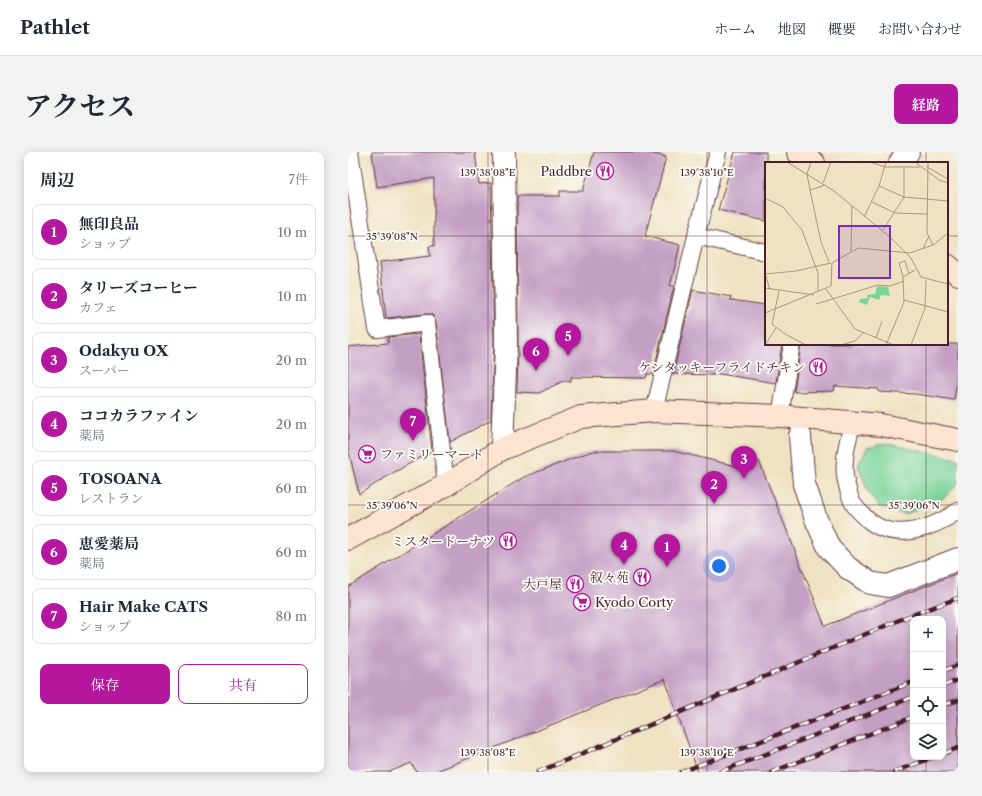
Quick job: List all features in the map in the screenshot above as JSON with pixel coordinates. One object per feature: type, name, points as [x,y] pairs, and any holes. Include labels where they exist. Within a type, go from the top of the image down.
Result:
[{"type":"street","points":[[502,449],[506,344],[504,152]]},
{"type":"street","points":[[798,152],[813,162]]},
{"type":"street","points":[[901,162],[908,152]]},
{"type":"street","points":[[948,266],[958,274]]},
{"type":"street","points":[[348,539],[446,485],[502,449],[581,417],[654,411],[780,416],[881,425],[958,440]]},
{"type":"street","points":[[800,436],[804,484],[816,519],[829,548],[848,568],[870,583],[888,586],[958,559]]},
{"type":"lane","points":[[350,152],[376,329],[427,323],[446,485]]},
{"type":"lane","points":[[654,411],[696,236],[718,152]]},
{"type":"lane","points":[[696,236],[765,252]]},
{"type":"lane","points":[[780,416],[792,345]]},
{"type":"lane","points":[[853,422],[846,448],[845,476],[853,504],[869,522],[885,530],[902,532],[928,527],[958,511]]},
{"type":"green space","points":[[884,443],[958,459],[958,484],[944,498],[905,514],[878,506],[868,492],[858,465],[867,448]]},
{"type":"building","points":[[372,152],[475,152],[479,184],[491,183],[494,344],[491,420],[450,442],[436,322],[431,314],[386,318],[380,262],[430,256],[429,246],[434,246],[434,178],[377,187]]},
{"type":"building","points":[[594,152],[646,152],[666,157],[645,236],[680,245],[670,286],[674,286],[653,374],[647,374],[646,378],[571,377],[571,381],[563,381],[539,393],[517,392],[517,196],[560,196],[560,191],[583,191]]},
{"type":"building","points":[[735,152],[766,152],[765,221],[718,210]]},
{"type":"building","points":[[693,290],[731,297],[730,300],[765,305],[765,345],[782,345],[776,383],[714,373],[714,375],[673,374]]},
{"type":"building","points":[[419,334],[432,451],[359,494],[348,448],[348,347],[388,343],[388,337]]},
{"type":"building","points":[[958,344],[958,375],[954,400],[916,394],[879,392],[879,389],[835,386],[834,391],[794,392],[801,345]]},
{"type":"building","name":"Kyodo Corty","points":[[592,451],[673,451],[736,466],[759,461],[825,626],[958,573],[958,772],[698,772],[665,679],[434,772],[417,772],[411,763],[389,772],[348,772],[348,587],[524,477]]},
{"type":"railway","points":[[538,772],[904,618],[958,598]]},
{"type":"railway","points":[[946,670],[958,665]]},
{"type":"railway","points":[[946,685],[958,680]]},
{"type":"railway","points":[[681,772],[910,683]]},
{"type":"railway","points":[[720,772],[910,698]]},
{"type":"railway","points":[[946,704],[958,700]]},
{"type":"railway","points":[[772,772],[910,718]]},
{"type":"railway","points":[[946,753],[958,748]]},
{"type":"railway","points":[[894,772],[926,760]]},
{"type":"place","name":"Paddbre","points":[[605,171]]},
{"type":"place","name":"TOSOANA","points":[[568,356]]},
{"type":"place","name":"ケンタッキーフライドチキン","points":[[818,367]]},
{"type":"place","name":"恵愛薬局","points":[[536,371]]},
{"type":"place","name":"Hair Make CATS","points":[[413,441]]},
{"type":"place","name":"ファミリーマート","points":[[367,454]]},
{"type":"place","name":"Odakyu OX","points":[[744,479]]},
{"type":"place","name":"タリーズコーヒー","points":[[714,504]]},
{"type":"place","name":"ミスタードーナツ","points":[[508,541]]},
{"type":"place","name":"ココカラファイン","points":[[624,565]]},
{"type":"place","name":"無印良品","points":[[667,567]]},
{"type":"place","name":"叙々苑","points":[[642,577]]},
{"type":"place","name":"大戸屋","points":[[575,584]]},
{"type":"place","name":"Kyodo Corty","points":[[582,602]]}]
